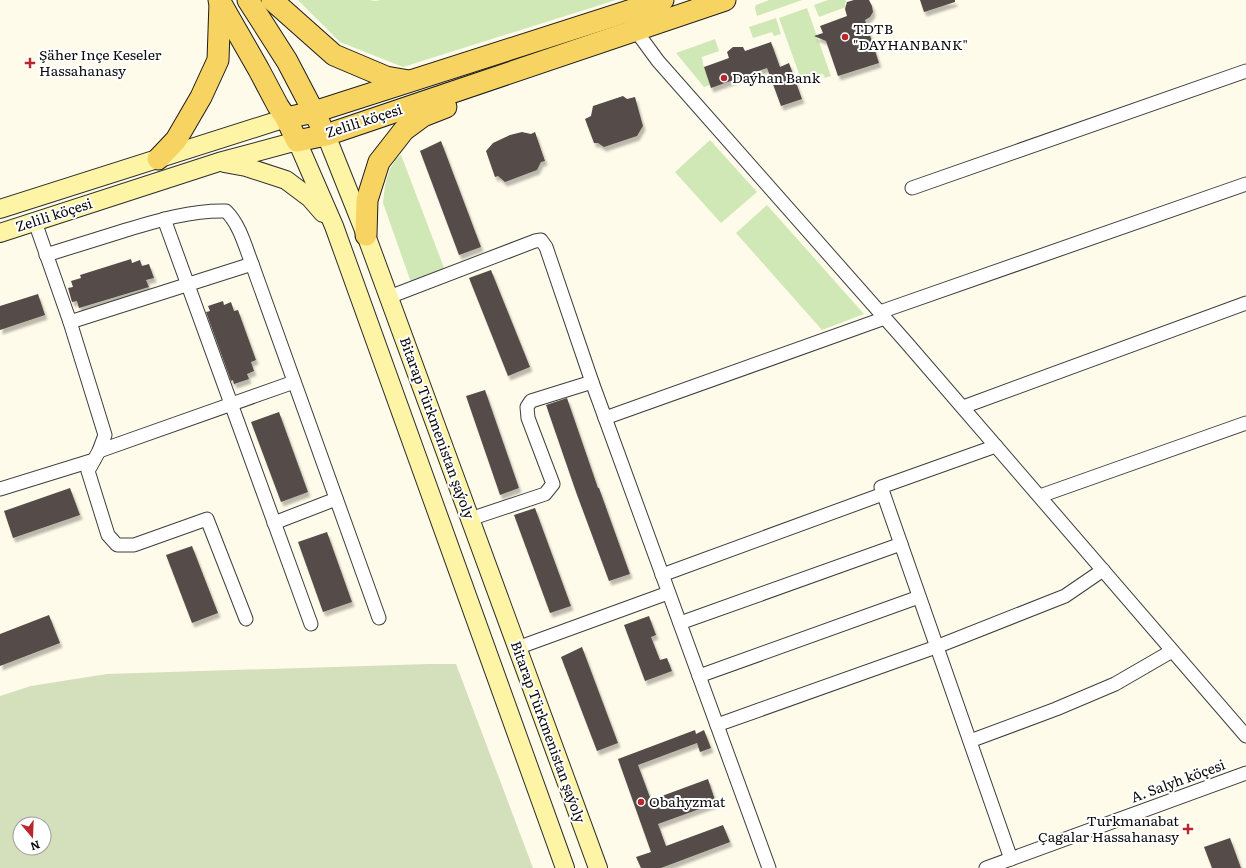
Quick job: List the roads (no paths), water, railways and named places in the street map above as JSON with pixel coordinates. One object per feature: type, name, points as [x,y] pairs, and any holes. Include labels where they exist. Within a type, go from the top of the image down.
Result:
[{"type":"main road","name":"Bitarap Türkmenistan şaýoly","points":[[248,0],[288,62],[326,135],[366,235],[598,868]]},
{"type":"main road","points":[[272,0],[334,55],[386,77],[412,81]]},
{"type":"main road","name":"Zelili köçesi","points":[[0,209],[286,118],[314,112],[412,81],[630,5],[663,0]]},
{"type":"main road","name":"Zelili köçesi","points":[[0,232],[219,162],[297,140],[326,135],[725,0]]},
{"type":"main road","name":"Bitarap Türkmenistan şaýoly","points":[[219,1],[286,118],[334,226],[565,868]]},
{"type":"main road","points":[[158,159],[176,140],[201,97],[218,60],[219,1]]},
{"type":"main road","points":[[366,235],[367,200],[379,162],[404,130],[423,116],[489,90],[494,78]]},
{"type":"main road","points":[[219,162],[246,167],[286,180],[310,198],[334,226]]},
{"type":"street","points":[[630,5],[636,31],[664,67],[963,407],[1246,736]]},
{"type":"street","points":[[912,188],[1246,71]]},
{"type":"street","points":[[605,418],[882,314],[1246,184]]},
{"type":"street","points":[[46,255],[164,219],[200,212],[226,212],[232,217],[252,264],[379,618]]},
{"type":"street","points":[[164,219],[311,624]]},
{"type":"street","points":[[35,222],[70,322],[105,435],[97,455],[88,471],[108,534],[117,545],[134,545],[207,519],[246,619]]},
{"type":"street","points":[[389,297],[535,241],[541,240],[546,247],[592,382],[769,868]]},
{"type":"street","points":[[70,322],[252,264]]},
{"type":"street","points":[[963,407],[1246,303]]},
{"type":"street","points":[[0,488],[97,455],[231,404],[294,382]]},
{"type":"street","points":[[470,519],[545,494],[552,484],[528,418],[527,407],[531,401],[592,382]]},
{"type":"street","points":[[1040,496],[1246,423]]},
{"type":"street","points":[[996,446],[881,488],[1011,859]]},
{"type":"street","points":[[662,575],[883,494]]},
{"type":"street","points":[[274,523],[336,499]]},
{"type":"street","points":[[680,623],[900,544]]},
{"type":"street","points":[[717,725],[936,647],[1065,596],[1103,570]]},
{"type":"street","points":[[517,648],[668,593]]},
{"type":"street","points":[[699,676],[919,598]]},
{"type":"street","points":[[970,741],[1056,709],[1115,684],[1172,651]]},
{"type":"street","name":"A. Salyh köçesi","points":[[986,868],[1246,773]]},
{"type":"place","name":"TDTB \"DAYHANBANK\"","points":[[845,37]]},
{"type":"place","name":"Şäher Inçe Keseler Hassahanasy","points":[[30,63]]},
{"type":"place","name":"Daýhan Bank","points":[[724,78]]},
{"type":"place","name":"Obahyzmat","points":[[641,802]]},
{"type":"place","name":"Turkmanabat Çagalar Hassahanasy","points":[[1188,829]]}]
